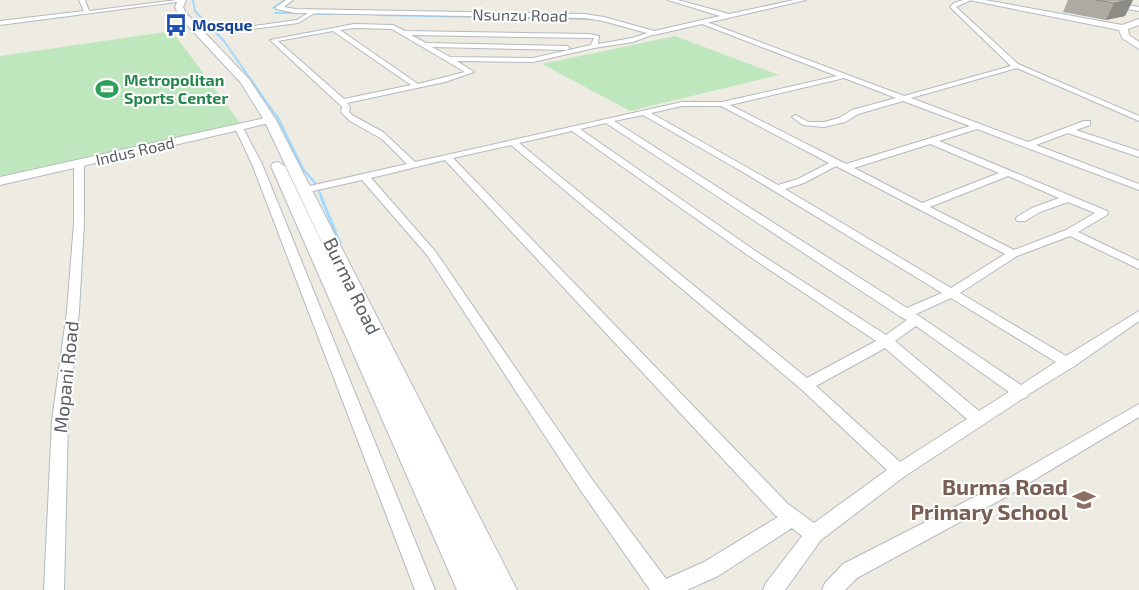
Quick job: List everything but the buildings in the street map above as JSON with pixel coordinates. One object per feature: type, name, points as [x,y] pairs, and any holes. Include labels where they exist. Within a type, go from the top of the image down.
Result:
[{"type":"main road","points":[[973,0],[1096,24],[1124,32],[1139,46]]},
{"type":"main road","points":[[1106,0],[1120,5]]},
{"type":"main road","name":"Burma Road","points":[[173,1],[171,8],[174,14],[228,76],[247,101],[472,590]]},
{"type":"main road","points":[[1093,2],[1139,9]]},
{"type":"main road","points":[[1124,32],[1139,22]]},
{"type":"main road","name":"Burma Road","points":[[256,124],[304,190],[502,590]]},
{"type":"street","points":[[82,0],[87,12]]},
{"type":"street","name":"Nsunzu Road","points":[[290,0],[278,8],[315,11],[584,16],[604,18],[654,33]]},
{"type":"street","points":[[671,0],[728,17]]},
{"type":"street","points":[[449,59],[528,61],[621,42],[803,0]]},
{"type":"street","points":[[968,0],[958,3],[954,7],[1015,65],[1139,119]]},
{"type":"street","points":[[0,23],[173,1]]},
{"type":"street","points":[[228,30],[298,21],[315,11]]},
{"type":"street","points":[[704,23],[1139,187]]},
{"type":"street","points":[[342,102],[471,73],[393,27],[354,26],[273,40],[342,102],[346,107],[345,112],[352,120],[375,130],[413,165]]},
{"type":"street","points":[[334,29],[417,86]]},
{"type":"street","points":[[405,33],[589,36],[597,38],[594,46]]},
{"type":"street","points":[[425,45],[582,49]]},
{"type":"street","points":[[796,117],[800,121],[812,125],[833,123],[845,119],[856,112],[1012,68],[1015,65]]},
{"type":"street","points":[[304,190],[644,112],[682,104],[722,104],[844,76]]},
{"type":"street","points":[[722,104],[924,206],[1013,254]]},
{"type":"street","points":[[644,112],[778,188],[950,294],[1068,363]]},
{"type":"street","points":[[607,120],[911,317],[1022,392]]},
{"type":"street","points":[[1028,145],[1087,123]]},
{"type":"street","points":[[256,124],[264,182],[425,590]]},
{"type":"street","name":"Indus Road","points":[[0,181],[256,124]]},
{"type":"street","points":[[848,167],[978,126]]},
{"type":"street","points":[[573,128],[753,254],[886,341],[979,420]]},
{"type":"street","points":[[1068,130],[1139,154]]},
{"type":"street","points":[[806,385],[886,341],[911,317],[1013,254],[1070,232],[1103,214],[1070,198],[931,141]]},
{"type":"street","points":[[512,142],[806,385],[899,471]]},
{"type":"street","points":[[448,158],[782,510],[814,534]]},
{"type":"street","points":[[778,188],[801,181],[837,162]]},
{"type":"street","name":"Mopani Road","points":[[54,590],[60,421],[73,311],[80,192],[79,163]]},
{"type":"street","points":[[924,206],[1008,173]]},
{"type":"street","points":[[365,177],[431,253],[585,483],[659,586],[667,590],[711,569],[792,518]]},
{"type":"street","points":[[1021,219],[1036,210],[1070,198]]},
{"type":"street","points":[[1070,232],[1139,265]]},
{"type":"street","points":[[773,590],[814,534],[899,471],[1068,363],[1139,315]]},
{"type":"street","points":[[832,590],[850,571],[998,493],[1139,410]]},
{"type":"green space","name":"Metropolitan Sports Center","points":[[172,31],[240,123],[0,176],[0,56]]},
{"type":"green space","points":[[675,36],[779,75],[630,111],[542,64]]},
{"type":"waterway","points":[[193,0],[195,11],[224,41],[277,117]]},
{"type":"waterway","points":[[273,8],[285,0]]},
{"type":"waterway","points":[[275,13],[309,13]]},
{"type":"waterway","points":[[316,14],[332,14]]},
{"type":"waterway","points":[[340,14],[369,14]]},
{"type":"waterway","points":[[376,15],[592,19]]},
{"type":"waterway","points":[[277,116],[303,169],[316,184]]},
{"type":"waterway","points":[[319,191],[322,198]]},
{"type":"waterway","points":[[321,197],[340,243]]},
{"type":"place","name":"Mosque","points":[[176,25]]},
{"type":"place","name":"Metropolitan Sports Center","points":[[107,89]]},
{"type":"place","name":"Burma Road Primary School","points":[[1084,500]]}]
